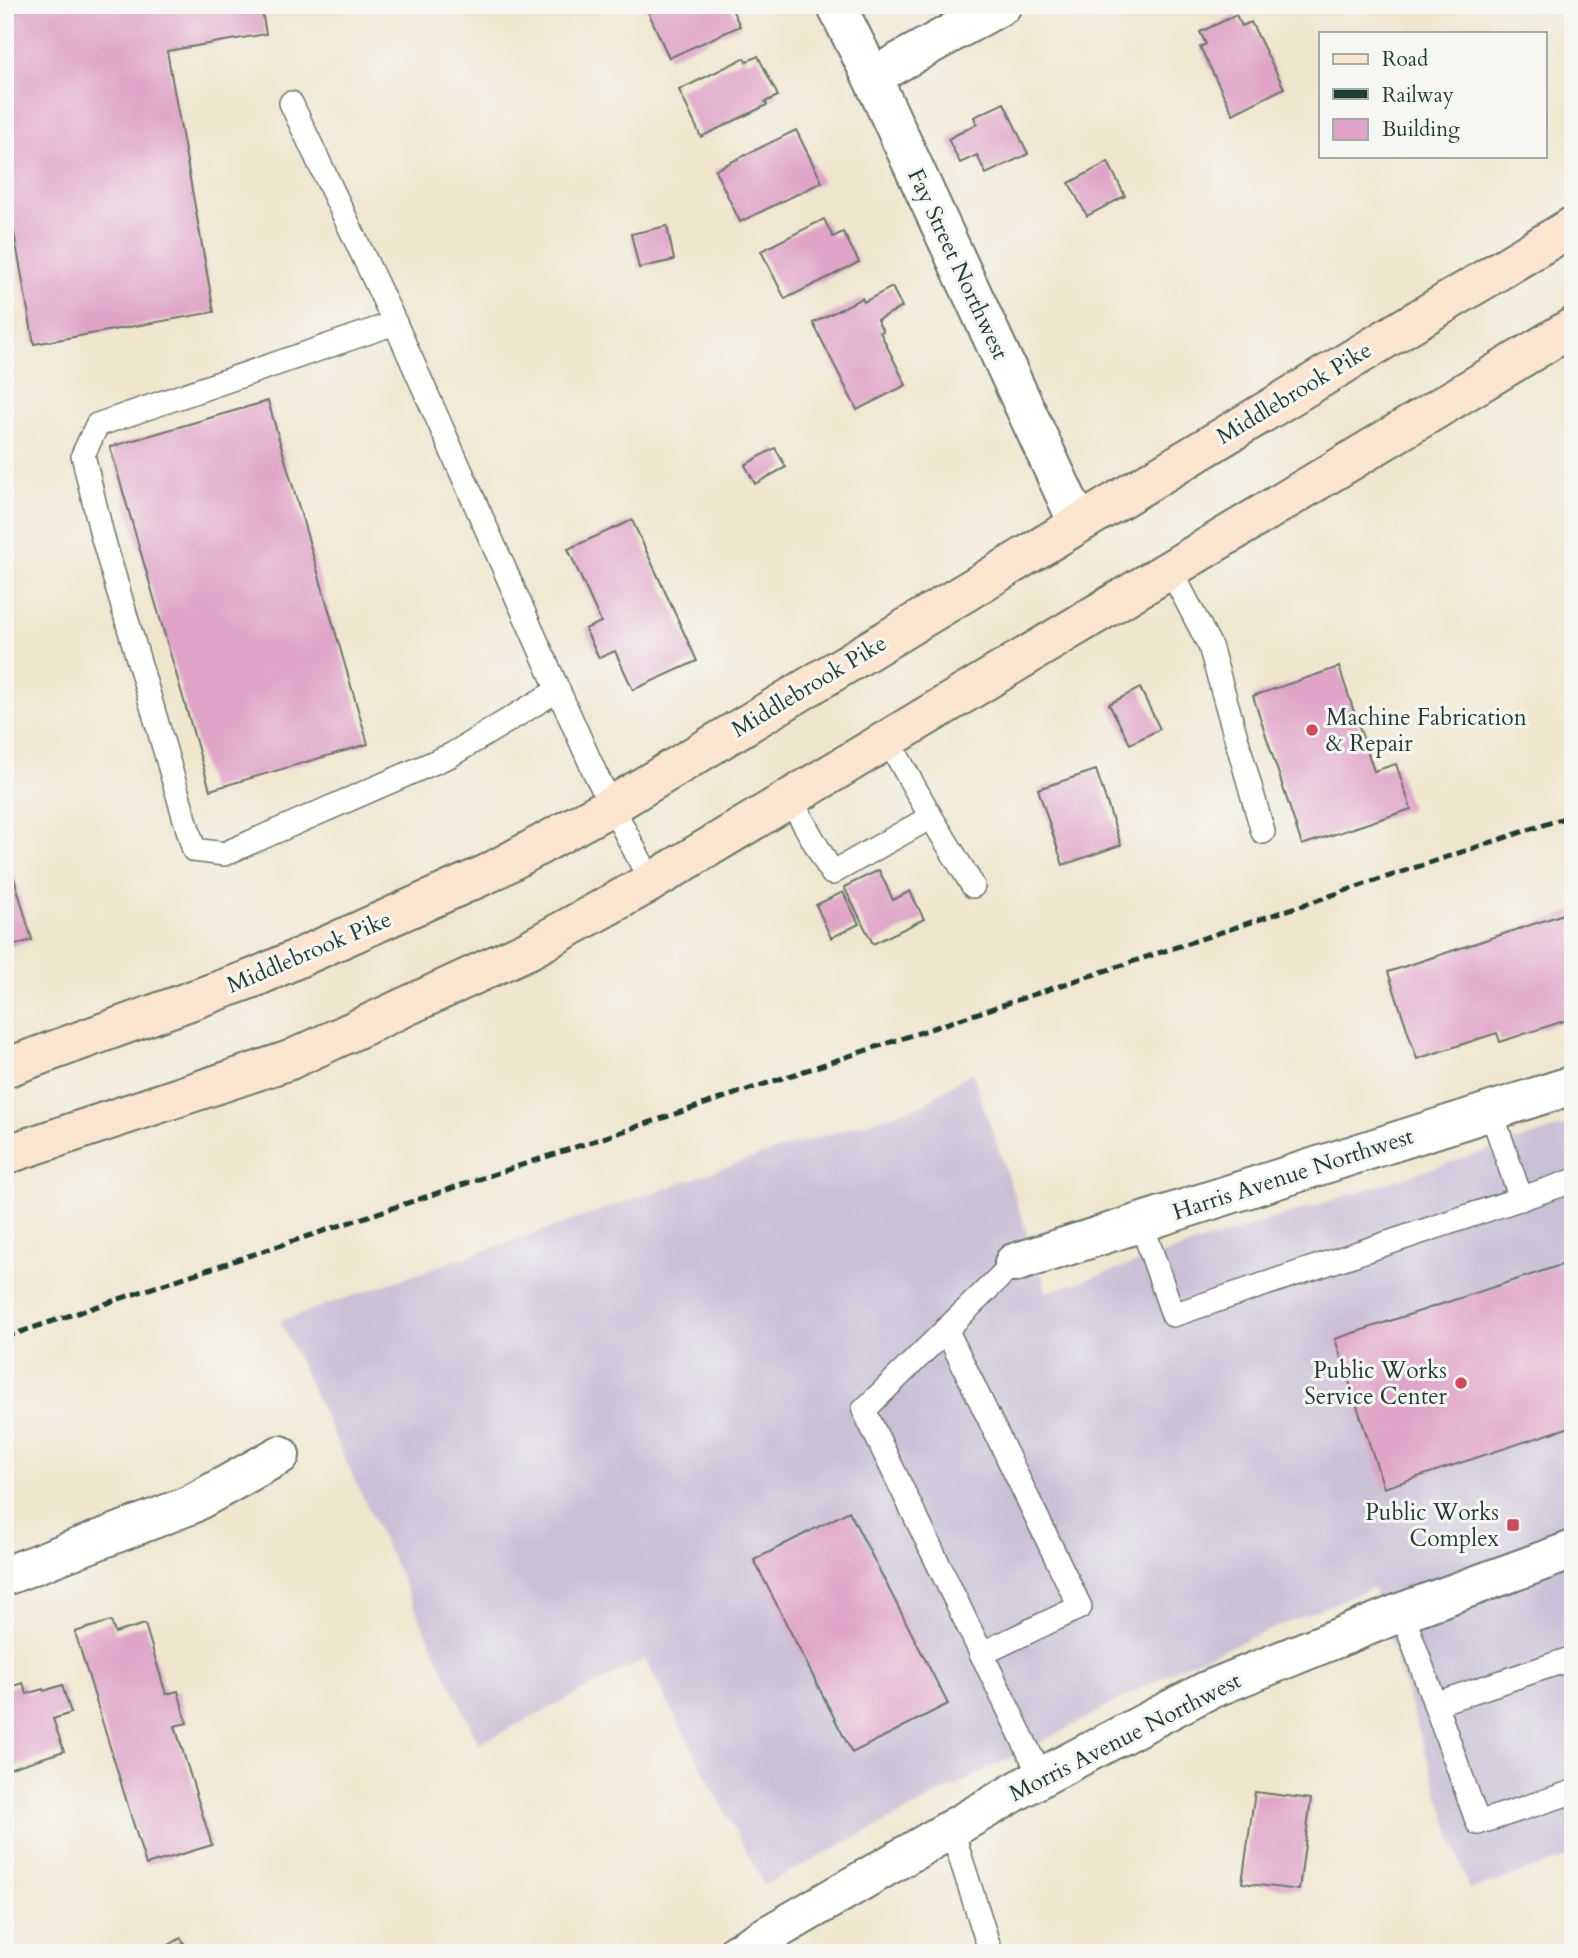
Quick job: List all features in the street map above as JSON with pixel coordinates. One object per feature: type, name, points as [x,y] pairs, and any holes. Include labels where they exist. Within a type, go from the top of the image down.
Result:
[{"type":"main road","name":"Middlebrook Pike","points":[[5,1068],[256,977],[489,873],[611,806],[1573,226]]},
{"type":"main road","points":[[5,1156],[290,1060],[527,950],[651,882],[1573,327]]},
{"type":"street","name":"Fay Street Northwest","points":[[836,5],[872,77],[1078,523]]},
{"type":"street","points":[[872,77],[1002,5]]},
{"type":"street","name":"Harris Avenue Northwest","points":[[1014,1263],[1573,1085]]},
{"type":"street","points":[[5,1576],[190,1505],[280,1455]]},
{"type":"street","name":"Morris Avenue Northwest","points":[[737,1953],[1041,1777],[1206,1691],[1402,1612],[1573,1550]]},
{"type":"lane","points":[[291,103],[395,323],[611,806],[651,882]]},
{"type":"lane","points":[[395,323],[97,425],[83,455],[102,535],[194,850],[224,854],[439,761],[558,690]]},
{"type":"lane","points":[[1171,569],[1210,646],[1263,832]]},
{"type":"lane","points":[[888,740],[973,886]]},
{"type":"lane","points":[[790,799],[832,873],[931,817]]},
{"type":"lane","points":[[1491,1111],[1521,1199]]},
{"type":"lane","points":[[1141,1222],[1173,1315],[1573,1181]]},
{"type":"lane","points":[[1014,1263],[864,1410],[1041,1777]]},
{"type":"lane","points":[[946,1329],[1080,1607],[981,1654]]},
{"type":"lane","points":[[1402,1612],[1478,1823],[1573,1792]]},
{"type":"lane","points":[[1435,1704],[1573,1658]]},
{"type":"lane","points":[[951,1828],[991,1953]]},
{"type":"shaded area","points":[[972,1072],[1047,1292],[1573,1123],[1573,1856],[1469,1890],[1373,1587],[1178,1668],[764,1885],[645,1659],[479,1744],[280,1321],[768,1153],[920,1106]]},
{"type":"building","points":[[5,5],[261,5],[266,34],[167,51],[214,312],[34,344],[5,182]]},
{"type":"building","points":[[645,5],[730,5],[740,26],[669,58]]},
{"type":"building","points":[[1236,15],[1242,26],[1251,22],[1284,88],[1233,114],[1200,47],[1206,44],[1200,32]]},
{"type":"building","points":[[758,56],[778,96],[765,102],[767,105],[701,137],[679,90],[744,58],[746,62]]},
{"type":"building","points":[[1004,103],[1028,154],[986,174],[977,155],[960,163],[948,139],[977,124],[974,117]]},
{"type":"building","points":[[796,130],[822,182],[740,222],[715,170]]},
{"type":"building","points":[[1108,162],[1125,196],[1087,216],[1069,183]]},
{"type":"building","points":[[824,219],[833,237],[843,232],[859,262],[785,299],[761,251]]},
{"type":"building","points":[[667,226],[674,260],[639,268],[631,234]]},
{"type":"building","points":[[892,287],[902,307],[877,320],[883,331],[880,332],[906,385],[857,410],[813,323],[862,298],[864,302]]},
{"type":"building","points":[[268,401],[368,744],[210,790],[110,447]]},
{"type":"building","points":[[775,448],[786,467],[755,484],[745,465]]},
{"type":"building","points":[[632,520],[697,661],[633,690],[615,651],[599,658],[585,629],[601,622],[568,549]]},
{"type":"building","name":"Machine Fabrication & Repair","points":[[1339,667],[1374,771],[1396,764],[1411,809],[1302,845],[1253,696]]},
{"type":"building","points":[[1140,688],[1160,729],[1130,744],[1109,704]]},
{"type":"building","points":[[1096,770],[1121,845],[1063,865],[1038,789]]},
{"type":"building","points":[[10,864],[32,940],[5,948],[5,865]]},
{"type":"building","points":[[879,870],[893,900],[910,891],[924,919],[873,944],[844,887]]},
{"type":"building","points":[[843,892],[859,924],[831,938],[816,905]]},
{"type":"building","points":[[1573,911],[1573,1018],[1500,1042],[1497,1033],[1417,1059],[1388,972]]},
{"type":"building","name":"Public Works Service Center","points":[[1573,1261],[1573,1426],[1384,1488],[1335,1339]]},
{"type":"building","points":[[849,1511],[948,1704],[852,1753],[754,1560]]},
{"type":"building","points":[[111,1621],[115,1633],[145,1624],[166,1694],[178,1691],[187,1723],[175,1726],[212,1845],[146,1865],[75,1632]]},
{"type":"building","points":[[23,1683],[27,1694],[62,1685],[71,1713],[53,1719],[64,1751],[5,1770],[5,1689]]},
{"type":"building","points":[[1255,1792],[1311,1799],[1299,1890],[1242,1883]]},
{"type":"building","points":[[181,1938],[189,1953],[156,1953]]},
{"type":"railway","points":[[5,1337],[1573,815]]},
{"type":"place","name":"Machine Fabrication & Repair","points":[[1312,730]]},
{"type":"place","name":"Public Works Service Center","points":[[1461,1383]]},
{"type":"place","name":"Public Works Complex","points":[[1513,1525]]}]
